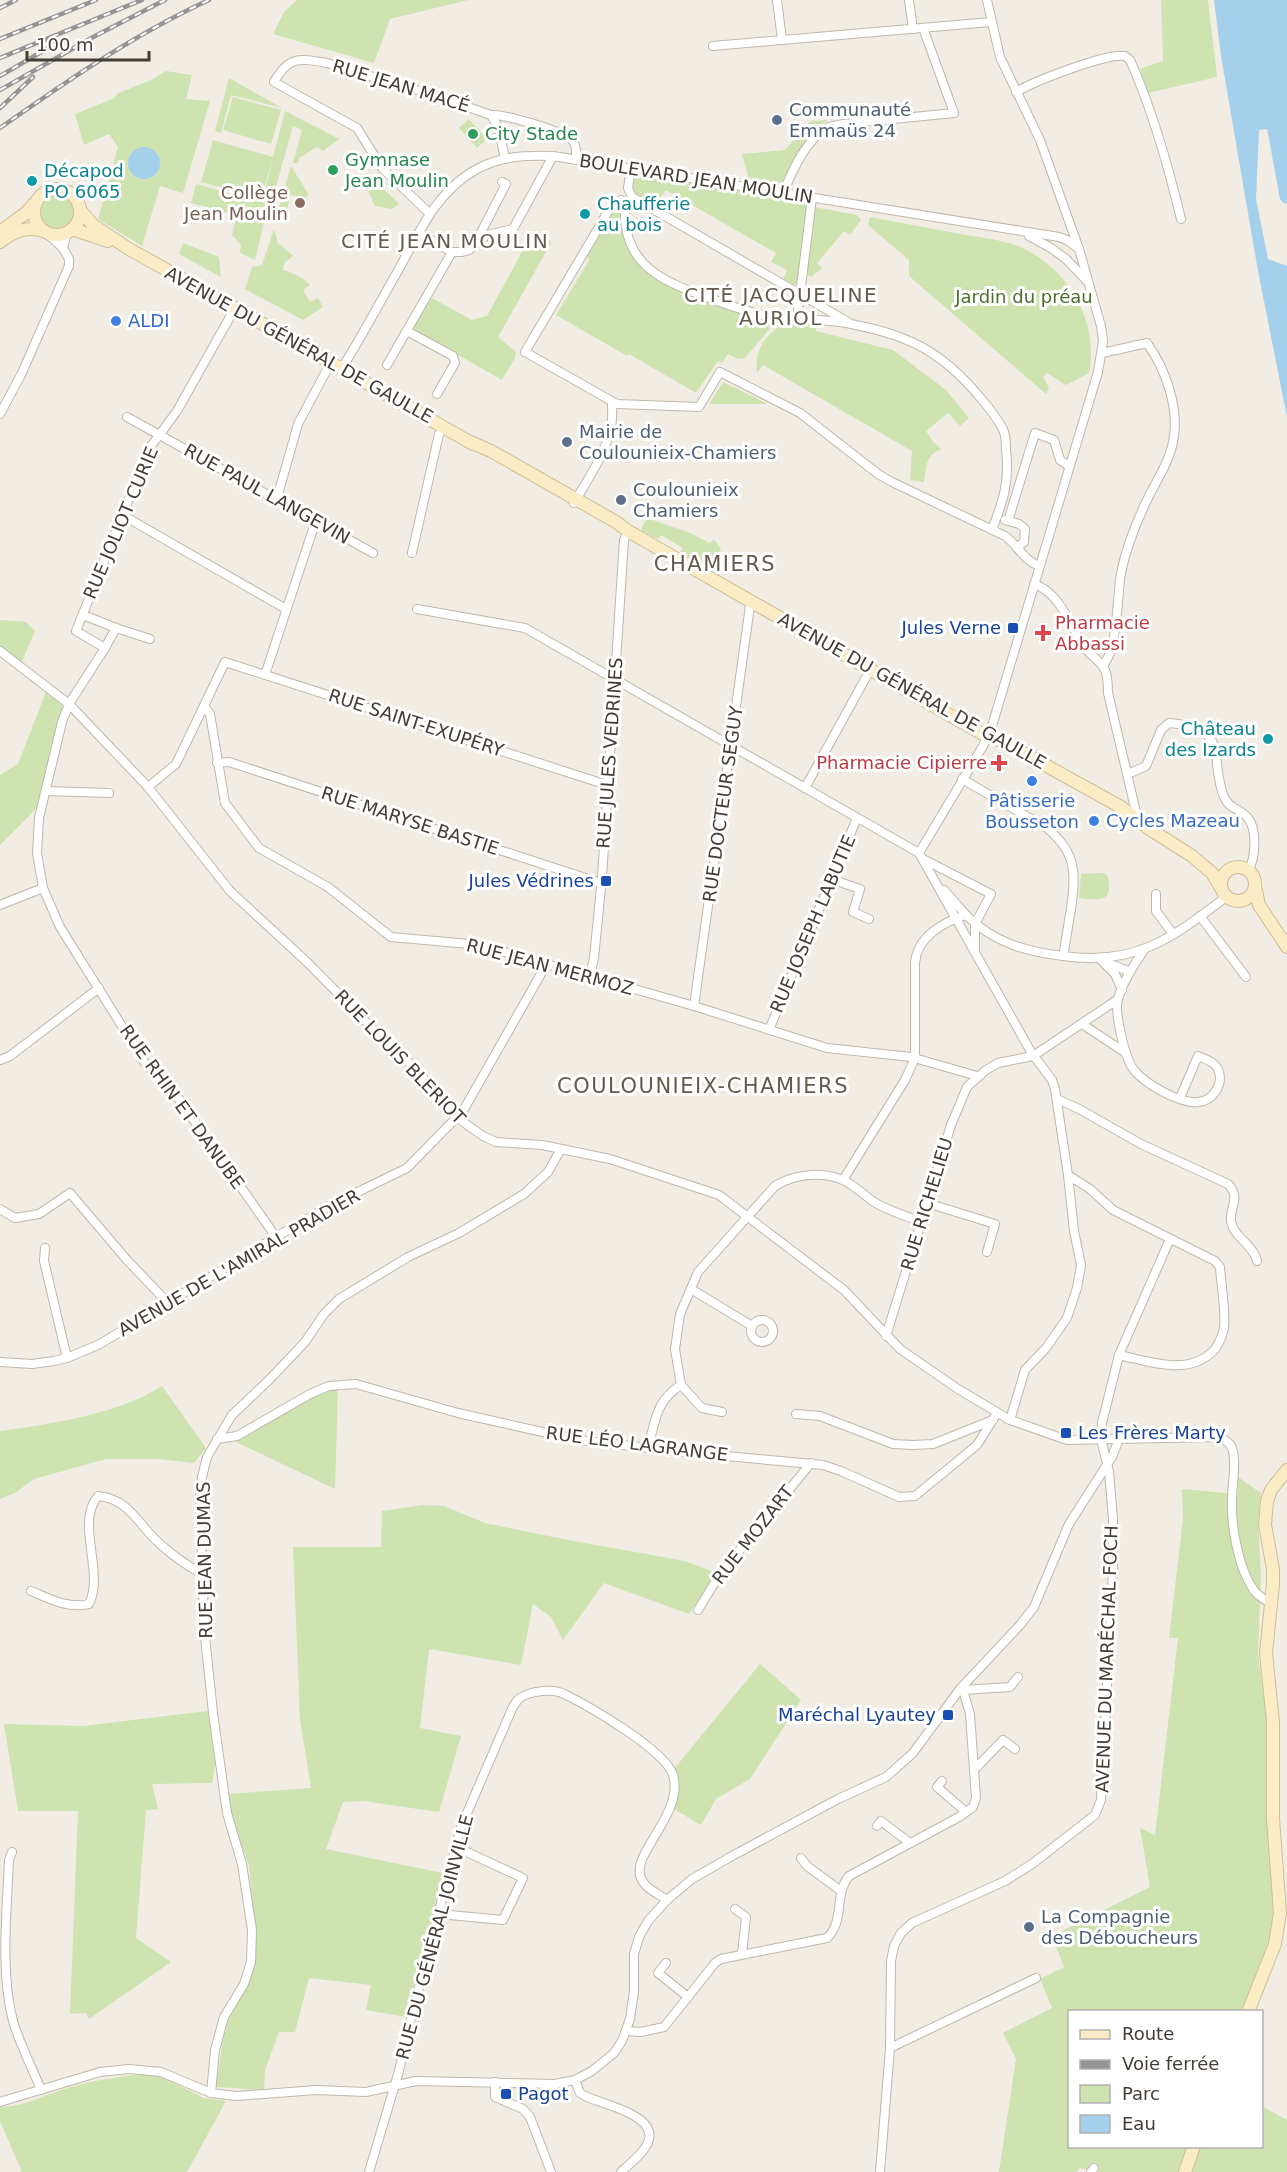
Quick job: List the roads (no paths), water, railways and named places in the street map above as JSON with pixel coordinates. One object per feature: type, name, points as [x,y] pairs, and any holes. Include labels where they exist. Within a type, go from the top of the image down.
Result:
[{"type":"main road","name":"AVENUE DU GÉNÉRAL DE GAULLE","points":[[0,232],[26,213],[46,191],[64,189],[74,196],[81,211],[93,225],[129,249],[336,365],[468,441],[488,455],[614,526],[628,531],[988,737],[995,744],[1148,828]]},
{"type":"main road","points":[[36,202],[35,218],[44,231]]},
{"type":"main road","points":[[70,231],[79,219],[81,211]]},
{"type":"main road","name":"AVENUE DU GÉNÉRAL DE GAULLE","points":[[0,242],[21,230],[33,228],[51,234],[70,231],[84,232],[129,249]]},
{"type":"main road","points":[[1148,828],[1192,856],[1212,873],[1228,896],[1252,910],[1286,945]]},
{"type":"main road","points":[[1192,856],[1231,868],[1239,867],[1248,870],[1254,878],[1259,905],[1286,945]]},
{"type":"main road","points":[[1228,896],[1222,877],[1231,868]]},
{"type":"main road","points":[[1228,896],[1251,896],[1255,886]]},
{"type":"main road","points":[[1249,2010],[1275,1944],[1280,1913],[1273,1818],[1273,1722],[1266,1653],[1273,1569],[1267,1541],[1265,1513],[1271,1490],[1287,1470]]},
{"type":"main road","points":[[1185,2172],[1193,2148]]},
{"type":"street","points":[[777,0],[782,40]]},
{"type":"street","points":[[909,0],[913,28]]},
{"type":"street","points":[[921,856],[962,779],[988,737],[1102,353],[1101,326],[1070,221],[1040,140],[1000,57],[987,0]]},
{"type":"street","points":[[713,45],[991,22]]},
{"type":"street","points":[[783,194],[803,155],[812,142],[829,127],[954,113],[922,28]]},
{"type":"street","points":[[1016,92],[1048,77],[1112,57],[1125,56],[1130,60],[1148,104],[1169,168],[1181,219]]},
{"type":"street","name":"RUE JEAN MACÉ","points":[[430,214],[382,168],[357,128],[274,82],[287,63],[296,60],[327,63],[491,115],[499,129],[505,159]]},
{"type":"street","points":[[491,115],[508,116],[568,137],[576,146],[576,160]]},
{"type":"street","name":"BOULEVARD JEAN MOULIN","points":[[277,498],[298,424],[430,214],[456,183],[477,169],[505,159],[532,155],[553,156],[631,168],[1059,237],[1079,249]]},
{"type":"street","points":[[474,244],[487,235],[513,229],[553,156]]},
{"type":"street","points":[[631,168],[628,188],[632,197],[854,326]]},
{"type":"street","points":[[419,233],[452,252],[469,250],[506,184],[502,182]]},
{"type":"street","points":[[797,320],[812,198]]},
{"type":"street","points":[[992,530],[1005,492],[1008,467],[1005,432],[992,412],[959,375],[926,350],[902,338],[820,320],[777,318],[749,312],[674,286],[652,273],[639,258],[628,237],[625,205],[621,200],[609,210],[525,352],[617,404],[699,407],[720,372],[800,413],[878,474],[1011,540],[1026,559],[1039,566]]},
{"type":"street","points":[[1059,237],[1067,232],[1070,221]]},
{"type":"street","points":[[0,414],[21,375],[69,266],[69,259],[63,248],[44,231]]},
{"type":"street","points":[[63,248],[70,231]]},
{"type":"street","name":"BOULEVARD JEAN MOULIN","points":[[1015,231],[1033,238],[1066,259],[1087,281]]},
{"type":"street","points":[[1066,259],[1079,249]]},
{"type":"street","points":[[387,366],[452,252]]},
{"type":"street","name":"RUE JOLIOT CURIE","points":[[105,648],[76,631],[149,449],[177,411],[236,308]]},
{"type":"street","points":[[407,331],[455,359],[455,363],[437,394]]},
{"type":"street","points":[[1102,353],[1147,343],[1168,381],[1174,411],[1173,441],[1165,464],[1130,540],[1122,572],[1111,653],[1103,665]]},
{"type":"street","points":[[575,502],[595,468],[608,436],[611,426],[612,402]]},
{"type":"street","name":"RUE PAUL LANGEVIN","points":[[128,417],[374,554]]},
{"type":"street","points":[[412,553],[439,434],[444,427]]},
{"type":"street","points":[[1008,521],[1035,434],[1054,440],[1060,460],[1069,466]]},
{"type":"street","points":[[124,516],[286,609]]},
{"type":"street","points":[[996,518],[1019,524],[1025,530],[1024,542],[1017,548]]},
{"type":"street","points":[[265,675],[316,520]]},
{"type":"street","name":"RUE JULES VEDRINES","points":[[590,976],[594,958],[601,883],[624,540],[628,531]]},
{"type":"street","points":[[1034,584],[1042,588],[1058,603],[1087,651],[1103,665],[1136,812],[1148,828]]},
{"type":"street","name":"RUE DOCTEUR SEGUY","points":[[694,1006],[752,602]]},
{"type":"street","points":[[417,609],[525,628],[732,744],[921,856],[991,894],[975,924],[975,952]]},
{"type":"street","name":"RUE JOLIOT CURIE","points":[[83,615],[150,639]]},
{"type":"street","points":[[69,704],[116,628]]},
{"type":"street","name":"RUE LOUIS BLERIOT","points":[[0,651],[69,704],[148,787],[230,891],[307,962],[414,1067],[456,1117],[483,1136],[496,1142],[542,1145],[610,1159],[658,1177],[719,1195],[844,1290],[900,1350],[995,1416],[1067,1440],[1213,1437],[1229,1442],[1233,1457],[1232,1502],[1236,1540],[1253,1590],[1271,1603]]},
{"type":"street","name":"RUE SAINT-EXUPÉRY","points":[[204,706],[225,662],[601,783],[608,783]]},
{"type":"street","points":[[805,788],[870,670]]},
{"type":"street","name":"RUE RHIN ET DANUBE","points":[[69,704],[62,722],[39,818],[37,853],[43,888],[60,927],[146,1063],[179,1099],[276,1237]]},
{"type":"street","points":[[148,787],[176,764],[204,706]]},
{"type":"street","name":"RUE JEAN MERMOZ","points":[[204,706],[210,714],[225,803],[259,848],[328,888],[391,937],[480,945],[694,1006],[827,1048],[915,1058],[977,1076]]},
{"type":"street","points":[[1128,774],[1146,766],[1161,730],[1169,723],[1197,728],[1206,733],[1212,740],[1216,752],[1224,796],[1230,805],[1243,813],[1251,822],[1254,858],[1248,870]]},
{"type":"street","name":"RUE MARYSE BASTIE","points":[[217,763],[229,762],[601,883]]},
{"type":"street","points":[[962,779],[1047,828],[1060,839],[1068,851],[1074,866],[1075,883],[1063,956]]},
{"type":"street","points":[[46,791],[109,793]]},
{"type":"street","name":"RUE JOSEPH LABUTIE","points":[[769,1030],[857,818]]},
{"type":"street","points":[[921,856],[954,919],[1033,1056],[1052,1080],[1057,1099],[1074,1231],[1081,1265],[1077,1288],[1067,1318],[1046,1348],[1025,1370],[1010,1420]]},
{"type":"street","points":[[831,879],[860,889],[853,912],[868,920]]},
{"type":"street","points":[[936,881],[975,924],[1012,945],[1037,953],[1100,959],[1144,950],[1173,934],[1228,896]]},
{"type":"street","points":[[0,905],[43,888]]},
{"type":"street","points":[[1156,894],[1156,911],[1173,934]]},
{"type":"street","points":[[843,1180],[905,1080],[915,1058],[915,957],[918,948],[935,930],[966,915]]},
{"type":"street","points":[[1200,915],[1246,977]]},
{"type":"street","points":[[977,1076],[998,1063],[1033,1056],[1117,1000],[1130,972],[1144,950]]},
{"type":"street","points":[[1100,959],[1130,972]]},
{"type":"street","points":[[1100,959],[1115,974],[1122,990]]},
{"type":"street","name":"AVENUE DE L'AMIRAL PRADIER","points":[[0,1362],[32,1364],[68,1358],[100,1344],[331,1205],[407,1168],[463,1110],[546,964]]},
{"type":"street","points":[[0,1060],[10,1056],[99,988]]},
{"type":"street","points":[[1117,1000],[1121,1034],[1133,1069],[1157,1090],[1180,1098],[1195,1103],[1206,1101],[1219,1086],[1220,1072],[1213,1063],[1198,1056],[1180,1098]]},
{"type":"street","points":[[1082,1024],[1126,1053]]},
{"type":"street","name":"RUE RICHELIEU","points":[[886,1336],[960,1099],[977,1076]]},
{"type":"street","points":[[1057,1099],[1142,1144],[1228,1184],[1234,1190],[1235,1197],[1231,1220],[1234,1229],[1256,1254],[1257,1261]]},
{"type":"street","name":"RUE JEAN DUMAS","points":[[211,2093],[215,2050],[224,2018],[244,1984],[250,1962],[252,1930],[242,1864],[227,1813],[204,1627],[200,1496],[207,1457],[232,1416],[270,1380],[339,1299],[408,1257],[459,1233],[524,1194],[548,1172],[561,1149]]},
{"type":"street","points":[[1068,1174],[1090,1189],[1113,1210],[1215,1261],[1220,1267],[1224,1328],[1218,1345],[1208,1357],[1196,1364],[1181,1366],[1157,1364],[1119,1355]]},
{"type":"street","points":[[722,1412],[702,1408],[681,1385],[675,1349],[680,1314],[698,1272],[775,1186],[784,1180],[809,1175],[843,1180],[888,1209],[922,1222]]},
{"type":"street","points":[[0,1209],[15,1218],[39,1214],[70,1193],[168,1303]]},
{"type":"street","points":[[927,1203],[995,1224],[987,1252]]},
{"type":"street","points":[[1101,1439],[1102,1423],[1119,1355],[1170,1239]]},
{"type":"street","points":[[45,1248],[44,1261],[68,1358]]},
{"type":"street","points":[[691,1289],[752,1326]]},
{"type":"street","name":"RUE LÉO LAGRANGE","points":[[217,1439],[237,1436],[310,1394],[329,1386],[366,1385],[458,1413],[578,1440],[811,1463],[841,1471],[898,1497],[915,1496],[977,1445],[995,1416]]},
{"type":"street","points":[[648,1448],[661,1402],[669,1392],[681,1385]]},
{"type":"street","points":[[796,1414],[820,1416],[893,1444],[914,1445],[933,1444],[995,1416]]},
{"type":"street","name":"AVENUE DU MARÉCHAL FOCH","points":[[880,2172],[890,2048],[891,1961],[894,1946],[901,1933],[912,1923],[1005,1881],[1032,1864],[1095,1815],[1099,1809],[1113,1570],[1113,1519],[1107,1464],[1101,1439]]},
{"type":"street","points":[[0,2102],[100,2072],[129,2069],[161,2072],[211,2093],[236,2096],[316,2090],[366,2092],[416,2081],[555,2084],[575,2080],[592,2071],[614,2053],[627,2031],[634,1991],[634,1954],[639,1937],[648,1921],[667,1900],[692,1879],[838,1799],[886,1777],[913,1753],[962,1689],[1034,1607],[1069,1524],[1107,1464],[1119,1439]]},
{"type":"street","name":"RUE MOZART","points":[[698,1610],[720,1574],[811,1463]]},
{"type":"street","points":[[31,1592],[62,1604],[79,1606],[88,1604],[92,1596],[94,1574],[89,1519],[92,1503],[98,1496],[109,1497],[122,1503],[159,1544],[202,1574]]},
{"type":"street","points":[[962,1689],[1010,1687],[1018,1677]]},
{"type":"street","points":[[627,2031],[641,2032],[664,2027],[715,1963],[727,1957],[827,1938],[835,1930],[843,1883],[849,1876],[973,1807],[976,1798],[970,1714],[962,1689]]},
{"type":"street","name":"RUE DU GÉNÉRAL JOINVILLE","points":[[369,2172],[395,2086],[461,1827],[512,1709],[521,1697],[551,1691],[560,1692],[654,1750],[666,1763],[673,1774],[675,1789],[673,1804],[639,1863],[639,1875],[643,1883],[667,1900]]},
{"type":"street","points":[[974,1770],[1003,1740],[1015,1749]]},
{"type":"street","points":[[942,1781],[937,1786],[966,1812]]},
{"type":"street","points":[[877,1826],[881,1821],[910,1843]]},
{"type":"street","points":[[439,1914],[503,1920],[523,1878],[456,1847]]},
{"type":"street","points":[[12,1852],[9,1860],[5,1967],[8,1996],[13,2021],[41,2090]]},
{"type":"street","points":[[801,1858],[807,1866],[841,1891]]},
{"type":"street","points":[[735,1909],[746,1917],[742,1954]]},
{"type":"street","points":[[666,1963],[658,1973],[688,1997]]},
{"type":"street","points":[[890,2048],[1036,1978]]},
{"type":"street","points":[[575,2080],[580,2092],[586,2097],[634,2115],[647,2127],[649,2141],[621,2172]]},
{"type":"street","points":[[495,2082],[495,2097],[524,2109],[530,2117],[551,2172]]},
{"type":"water","points":[[1214,0],[1287,0],[1287,167],[1280,127],[1259,130],[1256,199],[1268,259],[1287,266],[1287,417],[1258,271],[1221,56]]},
{"type":"water","points":[[144,147],[155,152],[160,163],[155,174],[144,179],[133,174],[128,163],[133,152]]},
{"type":"waterway","points":[[1271,108],[1287,196]]},
{"type":"railway","points":[[0,8],[16,0]]},
{"type":"railway","points":[[0,39],[96,0]]},
{"type":"railway","points":[[0,58],[142,0]]},
{"type":"railway","points":[[0,90],[95,36],[165,0]]},
{"type":"railway","points":[[0,128],[128,43],[209,0]]},
{"type":"railway","points":[[0,76],[60,41]]},
{"type":"railway","points":[[0,108],[33,77]]},
{"type":"place","name":"Communauté Emmaüs 24","points":[[777,120]]},
{"type":"place","name":"City Stade","points":[[473,134]]},
{"type":"place","name":"Gymnase Jean Moulin","points":[[333,170]]},
{"type":"place","name":"Décapod PO 6065","points":[[32,181]]},
{"type":"place","name":"Collège Jean Moulin","points":[[300,203]]},
{"type":"place","name":"Chaufferie au bois","points":[[585,214]]},
{"type":"place","name":"ALDI","points":[[116,321]]},
{"type":"place","name":"Mairie de Coulounieix-Chamiers","points":[[567,442]]},
{"type":"place","name":"Coulounieix Chamiers","points":[[621,500]]},
{"type":"place","name":"Jules Verne","points":[[1013,628]]},
{"type":"place","name":"Pharmacie Abbassi","points":[[1043,633]]},
{"type":"place","name":"Château des Izards","points":[[1268,739]]},
{"type":"place","name":"Pharmacie Cipierre","points":[[999,763]]},
{"type":"place","name":"Pâtisserie Bousseton","points":[[1032,781]]},
{"type":"place","name":"Cycles Mazeau","points":[[1094,821]]},
{"type":"place","name":"Jules Védrines","points":[[606,881]]},
{"type":"place","name":"Les Frères Marty","points":[[1066,1433]]},
{"type":"place","name":"Maréchal Lyautey","points":[[948,1715]]},
{"type":"place","name":"La Compagnie des Déboucheurs","points":[[1029,1927]]},
{"type":"place","name":"Pagot","points":[[506,2094]]},
{"type":"district","name":"CITÉ JEAN MOULIN","points":[[445,241]]},
{"type":"district","name":"CITÉ JACQUELINE AURIOL","points":[[781,306]]},
{"type":"district","name":"CHAMIERS","points":[[715,564]]},
{"type":"district","name":"COULOUNIEIX-CHAMIERS","points":[[703,1086]]},
{"type":"park label","name":"Jardin du préau","points":[[1024,297]]}]
